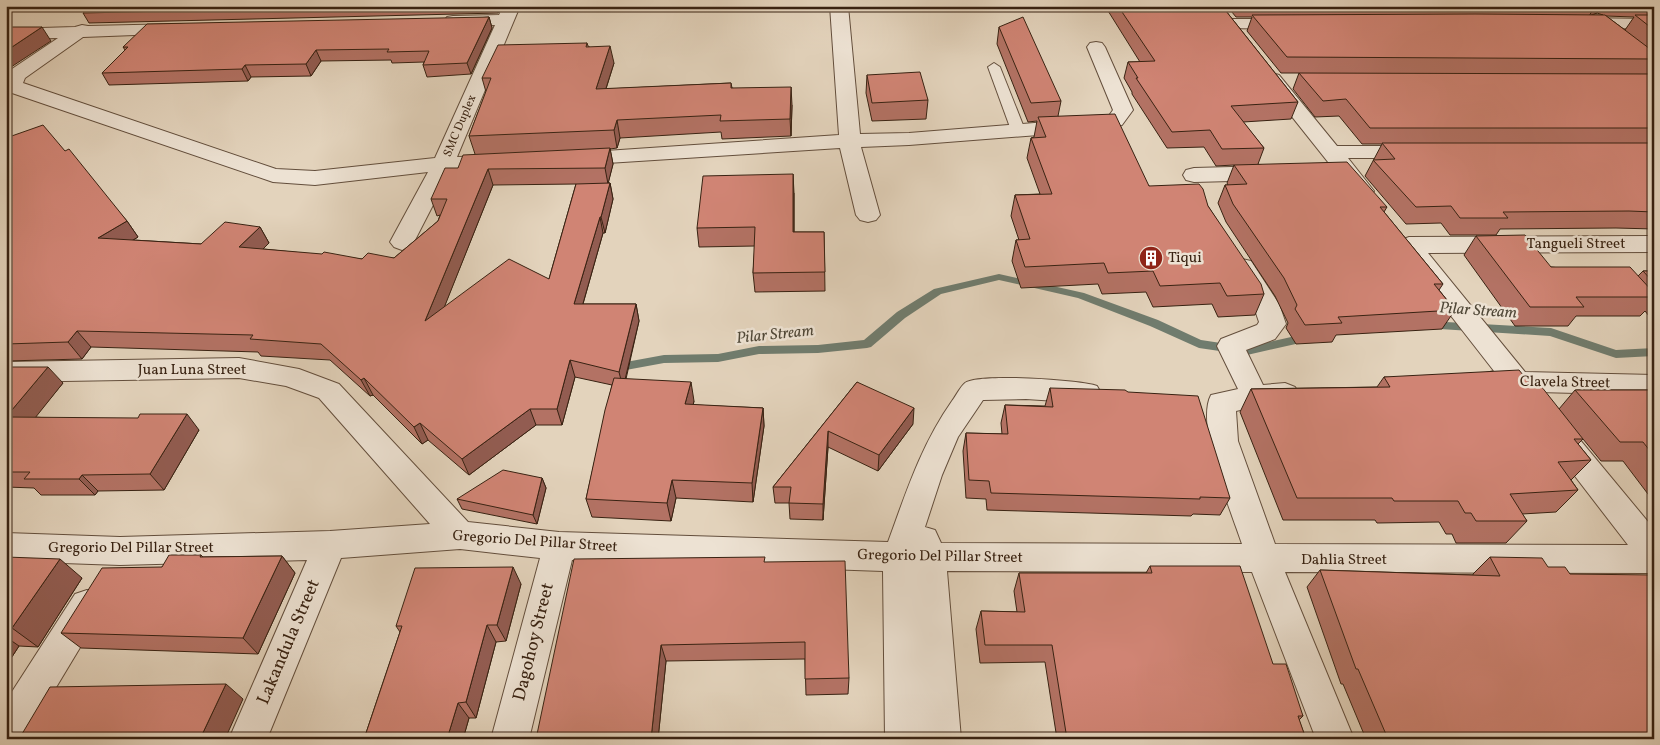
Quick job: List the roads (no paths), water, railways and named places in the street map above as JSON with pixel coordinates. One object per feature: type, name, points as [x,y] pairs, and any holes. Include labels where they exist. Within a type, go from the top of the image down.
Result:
[{"type":"street","points":[[839,6],[851,154],[855,162],[868,215]]},
{"type":"street","points":[[1216,6],[1253,53],[1284,81],[1345,171],[1377,208]]},
{"type":"street","points":[[1580,6],[1623,42]]},
{"type":"street","points":[[437,22],[509,13]]},
{"type":"street","name":"SMC Duplex","points":[[402,242],[443,164],[509,13]]},
{"type":"street","points":[[1562,23],[1654,24]]},
{"type":"street","points":[[1231,24],[1301,24]]},
{"type":"street","points":[[6,34],[82,30],[198,28]]},
{"type":"street","points":[[82,30],[11,75],[13,85],[273,175],[315,178],[443,164],[521,161]]},
{"type":"street","points":[[560,159],[909,139],[1103,124],[1114,121],[1123,110],[1096,47]]},
{"type":"street","points":[[1332,152],[1439,152]]},
{"type":"street","points":[[1317,172],[1345,171]]},
{"type":"street","points":[[1194,175],[1289,172]]},
{"type":"street","name":"Tangueli Street","points":[[1510,372],[1403,237],[1654,244]]},
{"type":"street","points":[[1230,250],[1250,277],[1266,304],[1273,324],[1266,332],[1230,346],[1252,389]]},
{"type":"street","name":"Juan Luna Street","points":[[6,372],[239,368],[289,376],[329,392],[460,535]]},
{"type":"street","points":[[1510,372],[1654,553]]},
{"type":"street","name":"Clavela Street","points":[[1467,380],[1510,372],[1654,385]]},
{"type":"street","points":[[904,739],[916,512],[927,475],[945,433],[975,390],[1026,389],[1117,395]]},
{"type":"street","points":[[1193,400],[1221,402],[1252,389],[1313,392]]},
{"type":"street","points":[[1221,402],[1223,441],[1264,560],[1335,739]]},
{"type":"street","name":"Gregorio Del Pillar Street","points":[[6,547],[120,551],[330,545],[460,535],[558,546],[914,558],[1035,557]]},
{"type":"street","name":"Lakandula Street","points":[[248,739],[330,545]]},
{"type":"street","name":"Dagohoy Street","points":[[510,739],[558,546]]},
{"type":"street","points":[[6,735],[120,551]]},
{"type":"street","name":"Dahlia Street","points":[[1035,557],[1264,560],[1654,559]]},
{"type":"street","points":[[914,558],[942,739]]},
{"type":"lane","points":[[994,67],[1018,130]]},
{"type":"waterway","name":"Pilar Stream","points":[[615,368],[664,359],[718,358],[759,350],[818,349],[867,344],[901,315],[938,291],[999,277],[1080,295],[1154,323],[1199,344],[1247,351],[1309,337]]},
{"type":"waterway","name":"Pilar Stream","points":[[1428,325],[1551,332],[1616,354],[1654,352]]},
{"type":"place","name":"Tiqui","points":[[1151,258]]}]
